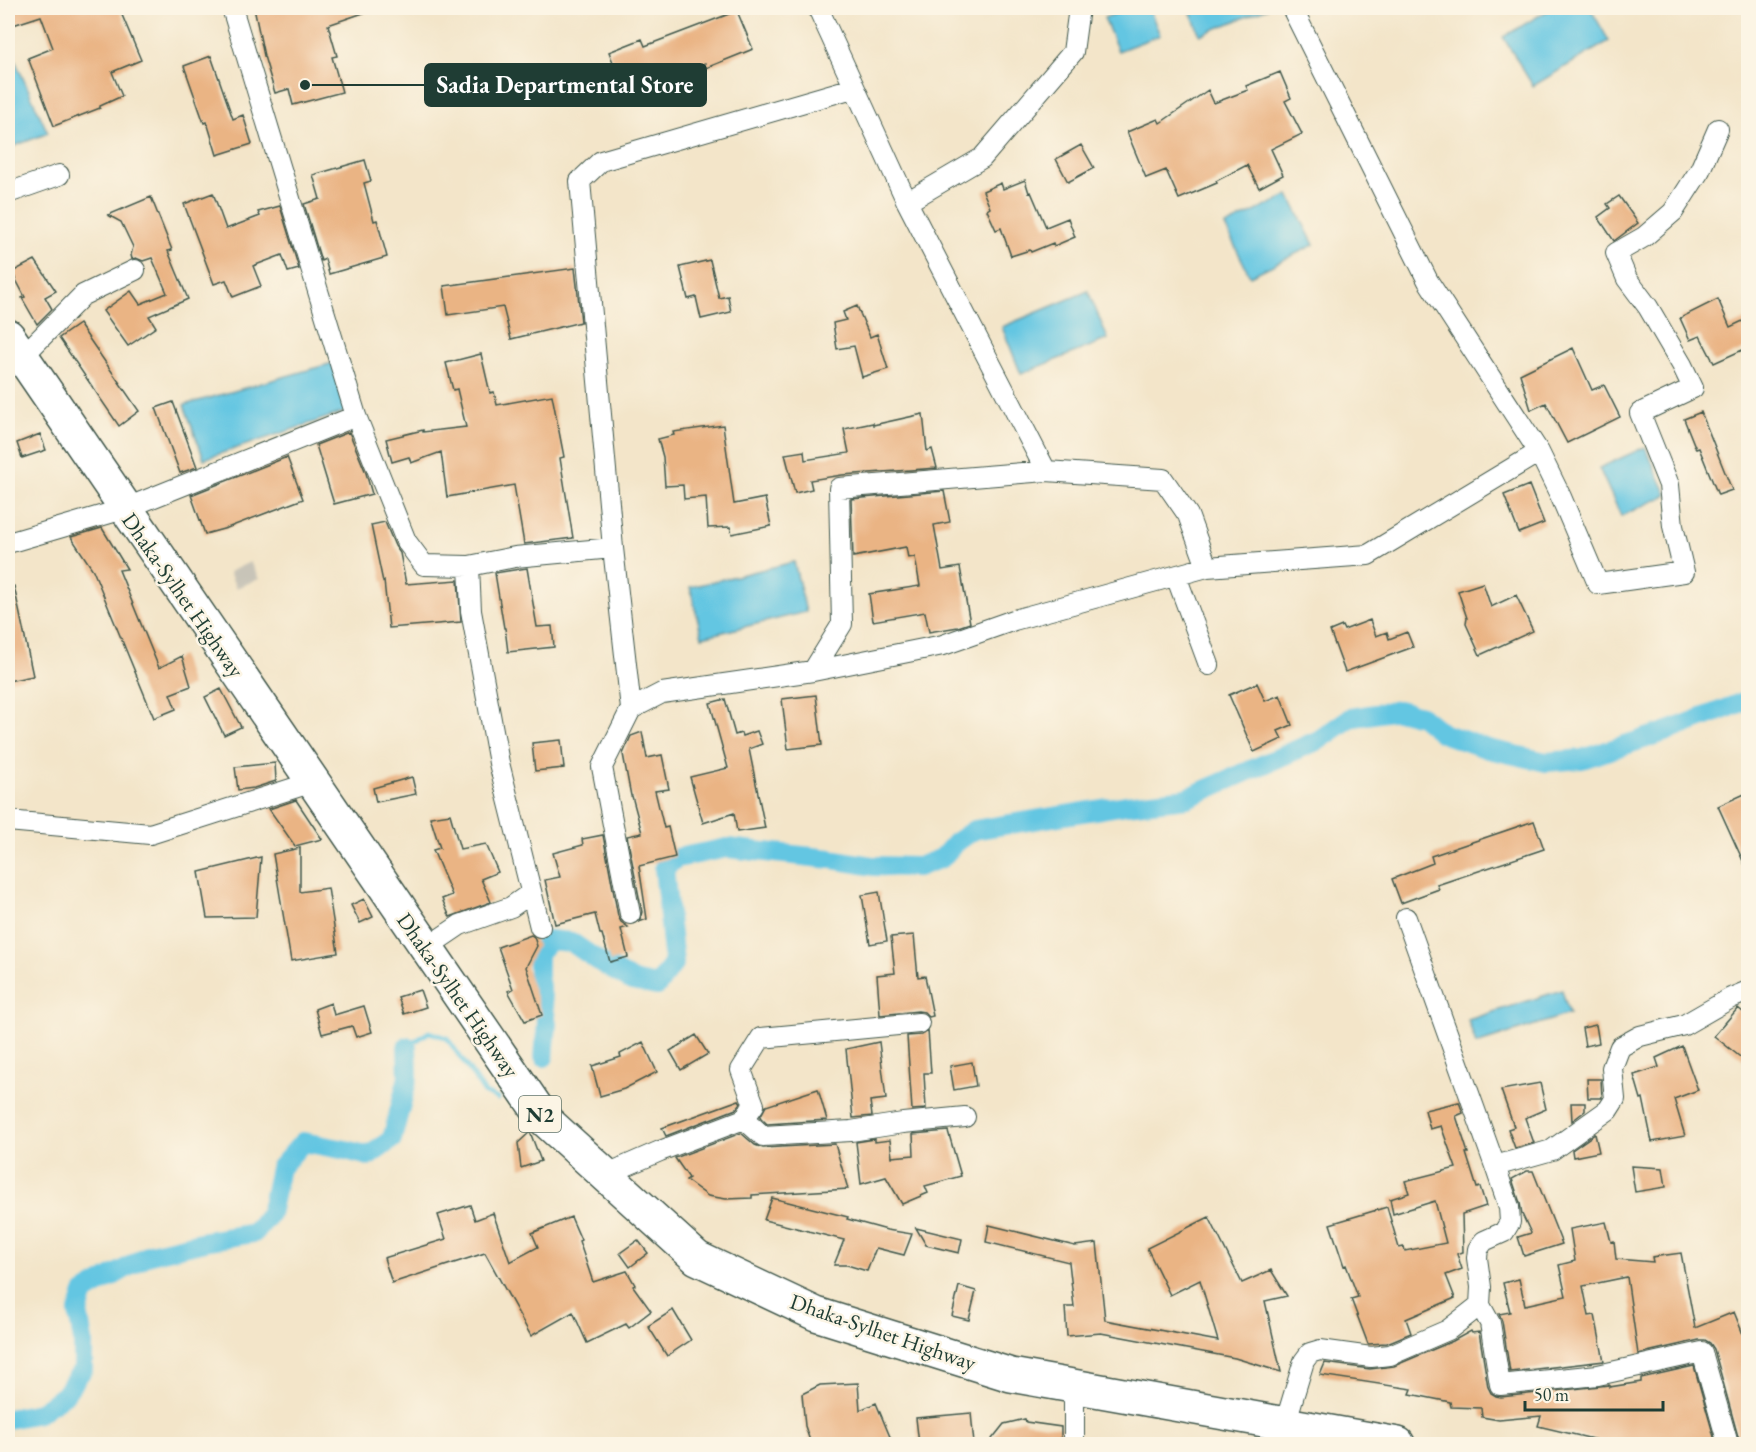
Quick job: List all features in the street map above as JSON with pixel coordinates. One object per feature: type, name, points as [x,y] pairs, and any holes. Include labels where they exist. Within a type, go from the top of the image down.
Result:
[{"type":"highway","name":"Dhaka-Sylhet Highway","points":[[15,347],[544,1119],[697,1258],[816,1314],[1011,1375],[1398,1444]]},
{"type":"street","points":[[232,8],[356,416],[406,541],[424,565],[469,566],[515,557],[613,548]]},
{"type":"street","points":[[818,8],[907,202],[1046,471]]},
{"type":"street","points":[[907,202],[982,158],[1073,52],[1079,8]]},
{"type":"street","points":[[1292,8],[1428,281],[1539,452],[1598,584],[1684,572],[1673,526],[1669,485],[1640,413],[1693,388],[1648,307],[1627,279],[1616,253],[1644,237],[1673,212],[1700,170],[1718,129]]},
{"type":"street","points":[[630,914],[602,767],[631,709],[613,548],[580,181],[601,160],[853,88]]},
{"type":"street","points":[[8,193],[59,175]]},
{"type":"street","points":[[15,347],[83,295],[135,270]]},
{"type":"street","points":[[8,543],[124,509],[356,416]]},
{"type":"street","points":[[631,709],[662,693],[813,671],[943,645],[1014,621],[1207,567],[1368,555],[1539,452]]},
{"type":"street","points":[[813,671],[842,624],[839,488],[1046,471],[1163,479],[1188,515],[1207,567]]},
{"type":"street","points":[[469,566],[471,611],[499,763],[521,843],[540,927]]},
{"type":"street","points":[[1176,576],[1209,665]]},
{"type":"street","points":[[8,821],[150,834],[312,782]]},
{"type":"street","points":[[426,948],[460,925],[511,907],[531,892]]},
{"type":"street","points":[[1406,918],[1509,1207],[1510,1222],[1504,1232],[1484,1241],[1478,1249],[1477,1258],[1481,1287],[1479,1305],[1490,1323],[1500,1385],[1598,1375],[1702,1352],[1728,1444]]},
{"type":"street","points":[[1495,1166],[1552,1150],[1608,1110],[1615,1099],[1612,1068],[1620,1047],[1640,1036],[1684,1025],[1731,998],[1749,992]]},
{"type":"street","points":[[605,1175],[744,1119],[754,1105],[741,1070],[761,1038],[920,1023]]},
{"type":"street","points":[[744,1119],[763,1136],[851,1131],[966,1117]]},
{"type":"street","points":[[1285,1424],[1304,1361],[1310,1353],[1320,1350],[1371,1356],[1390,1355],[1448,1330],[1479,1305]]},
{"type":"street","points":[[1074,1386],[1074,1444]]},
{"type":"shaded area","points":[[250,562],[259,579],[236,588],[229,572]]},
{"type":"water","points":[[1130,8],[1149,8],[1160,35],[1118,51],[1104,18]]},
{"type":"water","points":[[1189,8],[1268,8],[1200,35]]},
{"type":"water","points":[[1552,8],[1590,8],[1609,41],[1533,86],[1503,37]]},
{"type":"water","points":[[8,45],[48,133],[12,147],[8,145]]},
{"type":"water","points":[[1289,195],[1314,245],[1250,276],[1225,226]]},
{"type":"water","points":[[1088,291],[1108,339],[1021,374],[1002,327]]},
{"type":"water","points":[[333,363],[347,411],[204,459],[184,405]]},
{"type":"water","points":[[1645,447],[1667,495],[1621,516],[1599,468]]},
{"type":"water","points":[[794,562],[806,612],[702,637],[690,587]]},
{"type":"water","points":[[1562,990],[1569,1014],[1476,1044],[1468,1020]]},
{"type":"building","points":[[8,8],[119,8],[141,60],[112,72],[122,96],[100,108],[54,126],[28,58],[53,48],[41,16],[10,26]]},
{"type":"building","points":[[254,8],[371,8],[372,10],[328,25],[337,56],[332,57],[342,92],[293,105],[289,89],[275,93],[264,56]]},
{"type":"building","points":[[737,11],[753,49],[706,68],[705,64],[662,80],[661,78],[625,93],[609,52],[642,39],[645,46]]},
{"type":"building","points":[[211,56],[233,119],[243,115],[252,144],[217,155],[207,122],[204,123],[184,66]]},
{"type":"building","points":[[1280,72],[1291,98],[1285,101],[1302,134],[1271,149],[1283,175],[1259,188],[1247,165],[1216,181],[1217,183],[1179,199],[1166,170],[1146,178],[1127,132],[1158,119],[1160,123],[1208,90],[1214,103],[1248,90],[1246,86]]},
{"type":"building","points":[[1081,145],[1094,168],[1068,182],[1056,159]]},
{"type":"building","points":[[365,160],[371,181],[364,183],[387,257],[329,274],[325,259],[321,261],[304,204],[320,199],[313,175]]},
{"type":"building","points":[[1025,180],[1046,227],[1068,218],[1075,237],[1054,246],[1053,243],[1031,252],[1030,250],[1011,256],[1001,228],[996,230],[987,210],[990,208],[983,191],[1001,183],[1003,189]]},
{"type":"building","points":[[213,193],[226,229],[260,216],[258,212],[280,206],[299,269],[288,272],[282,255],[253,266],[261,286],[233,297],[226,280],[214,284],[184,204]]},
{"type":"building","points":[[1619,196],[1638,223],[1614,241],[1598,217],[1610,208],[1607,204]]},
{"type":"building","points":[[151,197],[172,250],[168,251],[188,299],[149,316],[156,327],[128,346],[103,311],[131,291],[140,304],[167,293],[152,258],[143,261],[132,259],[133,247],[121,222],[108,215]]},
{"type":"building","points":[[35,260],[56,291],[45,297],[52,309],[37,324],[22,298],[25,297],[12,272]]},
{"type":"building","points":[[710,260],[719,298],[728,296],[731,312],[701,319],[696,297],[688,299],[680,267]]},
{"type":"building","points":[[575,268],[581,322],[511,339],[503,307],[448,315],[444,286]]},
{"type":"building","points":[[1718,299],[1730,327],[1749,318],[1749,347],[1714,363],[1700,336],[1690,340],[1680,318]]},
{"type":"building","points":[[857,306],[870,337],[877,334],[888,369],[862,377],[854,346],[837,349],[833,323],[846,320],[843,312]]},
{"type":"building","points":[[79,324],[139,411],[119,426],[59,338]]},
{"type":"building","points":[[1573,348],[1592,390],[1604,385],[1620,417],[1567,443],[1546,403],[1531,410],[1520,374]]},
{"type":"building","points":[[481,354],[490,393],[494,392],[497,405],[552,395],[564,457],[560,458],[573,538],[524,544],[514,485],[447,497],[441,452],[411,463],[409,457],[392,462],[386,439],[423,430],[423,432],[466,427],[457,389],[453,390],[446,363]]},
{"type":"building","points":[[173,402],[197,467],[180,473],[156,408]]},
{"type":"building","points":[[1701,412],[1732,490],[1718,495],[1699,448],[1696,449],[1684,419]]},
{"type":"building","points":[[923,414],[927,451],[932,449],[937,468],[842,475],[810,480],[812,489],[795,493],[785,454],[804,451],[805,460],[849,453],[844,429]]},
{"type":"building","points":[[723,425],[734,504],[765,498],[771,526],[732,534],[730,527],[708,528],[706,497],[684,499],[683,485],[665,486],[663,457],[658,439],[674,435],[673,432]]},
{"type":"building","points":[[349,432],[372,494],[334,504],[316,445]]},
{"type":"building","points":[[40,434],[46,450],[22,458],[17,443]]},
{"type":"building","points":[[287,457],[303,499],[205,534],[191,495]]},
{"type":"building","points":[[1529,485],[1544,523],[1519,533],[1504,495]]},
{"type":"building","points":[[944,491],[950,522],[934,525],[942,570],[960,567],[970,623],[929,632],[925,612],[873,621],[869,594],[920,586],[915,557],[908,558],[906,547],[853,557],[851,499]]},
{"type":"building","points":[[385,522],[400,553],[406,584],[458,580],[461,622],[389,628],[384,581],[371,525]]},
{"type":"building","points":[[102,528],[127,569],[119,570],[159,668],[182,656],[191,686],[170,694],[176,709],[154,718],[93,570],[71,537]]},
{"type":"building","points":[[527,568],[537,627],[552,626],[554,647],[508,652],[495,573]]},
{"type":"building","points":[[1483,583],[1491,607],[1516,595],[1533,631],[1480,655],[1466,624],[1467,618],[1458,591]]},
{"type":"building","points":[[14,586],[33,676],[8,681],[8,587]]},
{"type":"building","points":[[1370,620],[1376,636],[1387,632],[1389,639],[1407,632],[1413,647],[1345,672],[1330,631],[1342,626],[1344,630]]},
{"type":"building","points":[[1257,683],[1265,701],[1280,695],[1292,725],[1278,731],[1282,739],[1254,752],[1229,695]]},
{"type":"building","points":[[221,689],[241,727],[224,735],[205,697]]},
{"type":"building","points":[[816,695],[822,745],[788,749],[782,699]]},
{"type":"building","points":[[725,699],[735,735],[741,733],[742,736],[757,731],[762,744],[749,749],[765,828],[737,832],[734,813],[703,823],[690,777],[728,768],[710,703]]},
{"type":"building","points":[[642,732],[647,758],[662,755],[669,789],[655,791],[664,828],[668,827],[675,857],[639,866],[647,919],[639,922],[642,912],[627,836],[642,833],[631,796],[623,754],[631,736]]},
{"type":"building","points":[[561,740],[564,768],[535,771],[532,743]]},
{"type":"building","points":[[275,763],[276,781],[238,790],[235,767]]},
{"type":"building","points":[[412,777],[416,794],[376,802],[373,788]]},
{"type":"building","points":[[1749,792],[1749,874],[1718,806]]},
{"type":"building","points":[[296,800],[322,839],[295,846],[269,809]]},
{"type":"building","points":[[450,814],[460,849],[486,844],[498,872],[481,879],[491,902],[450,917],[442,899],[452,895],[433,850],[440,848],[430,817]]},
{"type":"building","points":[[1534,821],[1544,849],[1437,885],[1439,889],[1401,903],[1392,879],[1433,863],[1431,856]]},
{"type":"building","points":[[603,835],[618,916],[621,922],[628,927],[621,929],[628,957],[610,962],[595,914],[555,924],[545,880],[560,877],[553,853],[583,845],[582,839]]},
{"type":"building","points":[[300,848],[300,892],[328,888],[338,953],[291,961],[273,854]]},
{"type":"building","points":[[261,857],[256,917],[207,918],[199,872]]},
{"type":"building","points":[[879,892],[887,941],[870,944],[862,895]]},
{"type":"building","points":[[364,899],[373,917],[360,923],[351,905]]},
{"type":"building","points":[[531,935],[537,946],[526,967],[542,1015],[525,1021],[508,991],[513,989],[498,947]]},
{"type":"building","points":[[914,935],[918,977],[925,976],[933,1016],[929,1017],[924,1012],[918,1011],[880,1015],[877,975],[895,973],[891,937]]},
{"type":"building","points":[[420,990],[426,1007],[404,1014],[398,997]]},
{"type":"building","points":[[331,1003],[334,1015],[364,1006],[372,1032],[356,1037],[352,1026],[322,1034],[315,1009]]},
{"type":"building","points":[[1738,1008],[1749,1017],[1749,1064],[1714,1036]]},
{"type":"building","points":[[1596,1025],[1599,1043],[1585,1046],[1582,1028]]},
{"type":"building","points":[[928,1030],[931,1073],[924,1073],[926,1109],[912,1110],[907,1036],[921,1035]]},
{"type":"building","points":[[696,1035],[708,1054],[681,1070],[670,1051]]},
{"type":"building","points":[[643,1042],[657,1072],[624,1089],[600,1096],[592,1066],[621,1057],[620,1054]]},
{"type":"building","points":[[879,1042],[886,1099],[870,1101],[872,1116],[853,1118],[846,1049]]},
{"type":"building","points":[[1682,1046],[1698,1090],[1674,1099],[1685,1136],[1652,1142],[1643,1098],[1641,1099],[1634,1075],[1659,1067],[1656,1058]]},
{"type":"building","points":[[972,1062],[976,1086],[954,1090],[950,1066]]},
{"type":"building","points":[[1587,1079],[1601,1079],[1602,1098],[1588,1098]]},
{"type":"building","points":[[1540,1083],[1546,1109],[1525,1118],[1534,1143],[1515,1148],[1508,1129],[1514,1127],[1501,1090]]},
{"type":"building","points":[[818,1089],[827,1120],[767,1124],[760,1117],[766,1106]]},
{"type":"building","points":[[739,1100],[741,1103],[736,1109],[666,1136],[662,1128]]},
{"type":"building","points":[[1459,1102],[1463,1113],[1456,1116],[1477,1188],[1480,1187],[1486,1206],[1462,1214],[1463,1252],[1457,1254],[1462,1269],[1446,1275],[1455,1298],[1406,1319],[1411,1333],[1387,1343],[1368,1344],[1351,1299],[1358,1297],[1346,1265],[1344,1266],[1330,1224],[1387,1207],[1399,1248],[1404,1247],[1405,1251],[1446,1243],[1435,1201],[1393,1214],[1390,1199],[1409,1193],[1405,1181],[1456,1168],[1441,1126],[1430,1129],[1425,1110]]},
{"type":"building","points":[[1571,1103],[1585,1103],[1585,1111],[1572,1121]]},
{"type":"building","points":[[948,1131],[961,1176],[925,1186],[928,1193],[902,1204],[886,1177],[861,1184],[856,1142],[875,1139],[875,1142],[890,1140],[892,1157],[914,1155],[913,1134]]},
{"type":"building","points":[[530,1132],[541,1161],[521,1168],[518,1143]]},
{"type":"building","points":[[741,1133],[755,1145],[763,1148],[835,1144],[848,1189],[752,1195],[752,1198],[726,1199],[708,1196],[686,1180],[689,1178],[675,1158]]},
{"type":"building","points":[[1595,1134],[1599,1152],[1573,1157],[1572,1150]]},
{"type":"building","points":[[1631,1166],[1663,1168],[1666,1187],[1635,1192]]},
{"type":"building","points":[[1527,1171],[1533,1171],[1562,1244],[1524,1256],[1518,1237],[1531,1233],[1522,1214],[1512,1179]]},
{"type":"building","points":[[772,1198],[848,1217],[847,1219],[887,1230],[912,1234],[904,1255],[876,1248],[867,1271],[847,1265],[834,1265],[844,1240],[764,1220]]},
{"type":"building","points":[[470,1205],[475,1220],[493,1213],[510,1262],[538,1247],[532,1233],[571,1217],[581,1240],[579,1241],[593,1282],[627,1271],[635,1285],[633,1286],[651,1311],[629,1328],[626,1324],[587,1343],[573,1312],[531,1336],[485,1253],[392,1283],[384,1258],[446,1239],[438,1215]]},
{"type":"building","points":[[1209,1217],[1242,1283],[1271,1270],[1287,1296],[1265,1301],[1281,1372],[1235,1358],[1101,1333],[1067,1336],[1065,1307],[1074,1307],[1069,1262],[986,1242],[989,1225],[1075,1246],[1097,1243],[1105,1320],[1218,1341],[1200,1280],[1170,1295],[1147,1248]]},
{"type":"building","points":[[1606,1222],[1611,1242],[1614,1241],[1616,1259],[1653,1262],[1652,1257],[1681,1253],[1695,1328],[1734,1312],[1745,1339],[1749,1338],[1749,1444],[1740,1444],[1714,1349],[1710,1343],[1699,1340],[1638,1354],[1627,1277],[1583,1286],[1589,1316],[1595,1315],[1604,1361],[1510,1372],[1499,1314],[1510,1312],[1503,1283],[1519,1279],[1525,1305],[1566,1296],[1559,1265],[1575,1261],[1570,1229]]},
{"type":"building","points":[[916,1228],[962,1239],[959,1253],[926,1245]]},
{"type":"building","points":[[638,1240],[648,1253],[630,1267],[620,1253]]},
{"type":"building","points":[[959,1286],[976,1291],[969,1320],[952,1316]]},
{"type":"building","points":[[673,1310],[691,1340],[667,1356],[648,1326]]},
{"type":"building","points":[[1471,1331],[1472,1333],[1479,1332],[1488,1387],[1491,1393],[1501,1397],[1641,1382],[1641,1378],[1694,1366],[1716,1444],[1614,1444],[1538,1426],[1541,1416],[1499,1420],[1482,1417],[1481,1408],[1451,1407],[1450,1402],[1410,1394],[1412,1389],[1320,1375],[1325,1363],[1370,1369],[1394,1366]]},
{"type":"building","points":[[858,1383],[860,1410],[876,1403],[893,1444],[811,1444],[805,1426],[802,1394],[820,1385]]},
{"type":"building","points":[[971,1413],[974,1444],[919,1444],[916,1418]]},
{"type":"building","points":[[1025,1419],[1026,1422],[1061,1427],[1061,1444],[988,1444],[1004,1424]]},
{"type":"waterway","points":[[544,1057],[547,1024],[538,976],[538,953],[550,940],[571,942],[632,981],[657,986],[674,963],[664,868],[677,858],[727,848],[831,859],[873,866],[918,867],[942,858],[955,843],[974,830],[1126,805],[1187,798],[1319,740],[1350,718],[1398,710],[1421,716],[1442,733],[1488,749],[1546,762],[1582,759],[1671,730],[1748,700]]},
{"type":"waterway","points":[[407,1047],[429,1032],[447,1038],[485,1093],[498,1099]]},
{"type":"waterway","points":[[8,1419],[39,1413],[64,1395],[83,1369],[83,1341],[78,1312],[84,1293],[150,1254],[205,1241],[254,1233],[270,1214],[280,1168],[303,1142],[369,1156],[392,1139],[408,1077],[407,1047]]},
{"type":"place","name":"Sadia Departmental Store","points":[[305,85]]}]
